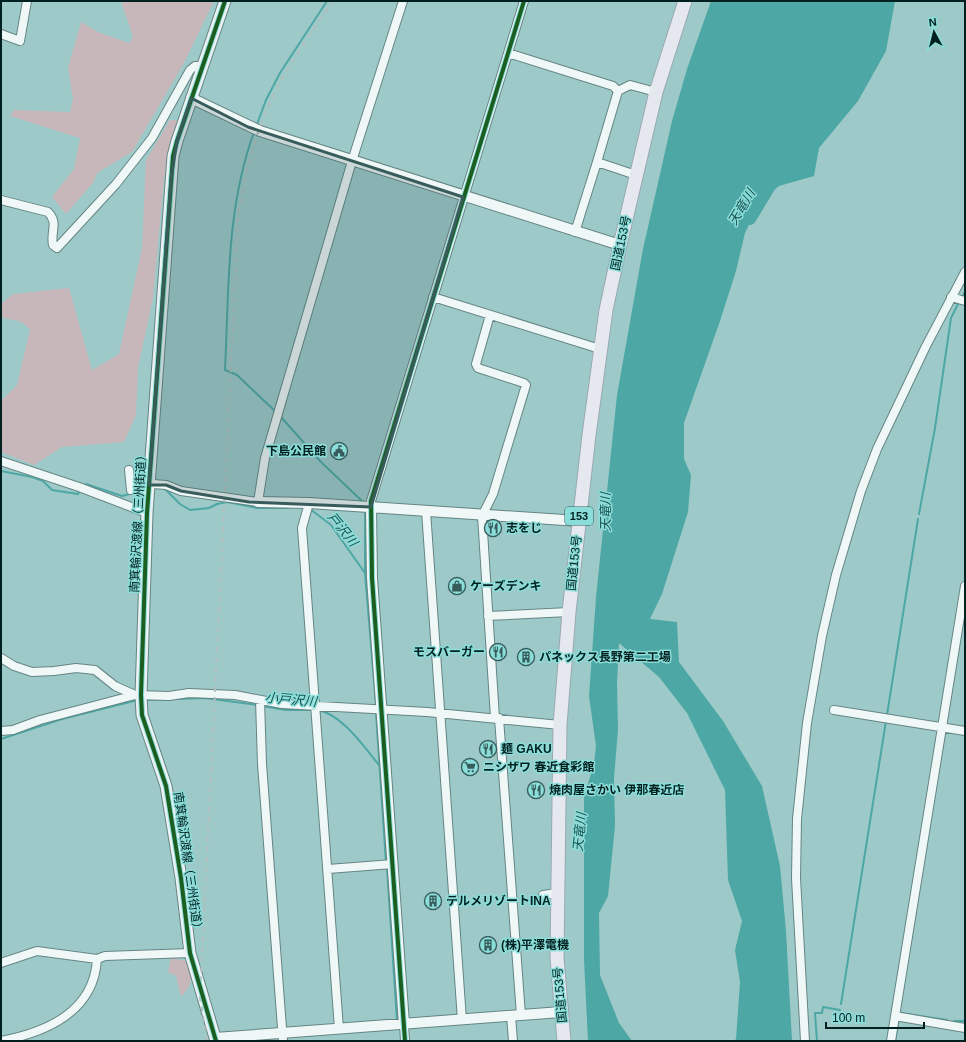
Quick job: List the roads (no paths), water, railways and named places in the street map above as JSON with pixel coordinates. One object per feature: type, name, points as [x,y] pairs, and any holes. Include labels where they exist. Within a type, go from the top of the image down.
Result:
[{"type":"highway","name":"国道153号","points":[[564,1041],[556,958],[560,725],[578,521],[600,349],[620,246],[656,92],[685,1]]},
{"type":"main road","name":"南箕輪沢渡線（三州街道）","points":[[215,1040],[190,953],[181,878],[166,786],[142,715],[139,697],[147,514],[171,179],[177,141],[225,1]]},
{"type":"street","points":[[1,34],[20,41],[27,1]]},
{"type":"street","points":[[258,502],[265,458],[352,161],[403,1]]},
{"type":"street","points":[[402,1029],[382,710],[372,578],[371,501],[524,1]]},
{"type":"street","points":[[1,41],[11,37]]},
{"type":"street","points":[[508,54],[613,86],[618,91]]},
{"type":"street","points":[[1,200],[48,212],[53,218],[54,226],[52,240],[53,245],[57,248],[116,184],[152,138],[190,70],[195,66],[202,66]]},
{"type":"street","points":[[575,232],[618,91],[630,85],[656,92]]},
{"type":"street","points":[[191,98],[248,127],[620,246]]},
{"type":"street","points":[[597,162],[636,175]]},
{"type":"street","points":[[805,1041],[796,878],[797,819],[806,730],[821,643],[836,575],[864,484],[892,415],[965,272]]},
{"type":"street","points":[[433,297],[600,349]]},
{"type":"street","points":[[952,297],[965,301]]},
{"type":"street","points":[[490,315],[476,364],[478,368],[524,383],[526,385],[492,494],[482,516],[488,616],[497,718],[516,1016],[513,1041]]},
{"type":"street","points":[[1,461],[82,488],[147,514]]},
{"type":"street","points":[[129,470],[131,490],[149,485],[166,484],[181,491],[258,502],[308,507],[371,507],[482,516],[578,521]]},
{"type":"street","points":[[308,507],[302,528],[339,1029]]},
{"type":"street","points":[[426,511],[462,1020]]},
{"type":"street","points":[[891,1041],[965,586]]},
{"type":"street","points":[[488,616],[569,612]]},
{"type":"street","points":[[1,658],[18,668],[32,672],[76,668],[95,670],[115,686],[139,697]]},
{"type":"street","points":[[1,731],[13,730],[40,720],[139,697],[169,696],[188,693],[214,693],[260,703],[282,704],[315,710],[382,710],[440,713],[560,725]]},
{"type":"street","points":[[260,703],[262,764],[282,1037]]},
{"type":"street","points":[[834,710],[965,731]]},
{"type":"street","points":[[328,869],[392,864]]},
{"type":"street","points":[[542,894],[557,893]]},
{"type":"street","points":[[1,963],[37,951],[97,959],[105,956],[190,953]]},
{"type":"street","points":[[1,1041],[35,1033],[72,1012],[83,1000],[92,985],[97,959]]},
{"type":"street","points":[[215,1040],[282,1037],[339,1029],[402,1029],[462,1020],[561,1012]]},
{"type":"street","points":[[895,1016],[965,1028]]},
{"type":"water","points":[[711,1],[895,1],[886,51],[858,101],[819,148],[814,176],[779,186],[761,200],[745,233],[736,271],[720,321],[684,423],[684,459],[691,475],[688,512],[662,594],[650,619],[677,622],[679,662],[723,721],[762,786],[780,866],[786,931],[792,1041],[734,1041],[736,1039],[740,982],[735,950],[742,921],[728,880],[725,790],[687,713],[659,677],[619,643],[617,684],[618,730],[614,778],[615,826],[608,896],[599,913],[600,975],[619,1023],[632,1041],[588,1041],[584,960],[584,797],[594,764],[596,746],[589,696],[596,597],[617,395],[643,249],[672,121],[687,69]]},
{"type":"waterway","points":[[256,127],[266,100],[280,73],[327,1]]},
{"type":"waterway","points":[[254,132],[238,190],[230,250],[225,370],[237,375],[276,412]]},
{"type":"waterway","name":"天竜川","points":[[750,219],[770,186]]},
{"type":"waterway","points":[[962,298],[965,292]]},
{"type":"waterway","points":[[919,514],[935,428],[951,318],[959,302]]},
{"type":"waterway","points":[[281,417],[321,462],[362,501]]},
{"type":"waterway","name":"戸沢川","points":[[1,471],[32,477],[43,481],[52,490],[78,494],[80,490]]},
{"type":"waterway","name":"戸沢川","points":[[83,487],[86,484],[122,496],[133,493]]},
{"type":"waterway","name":"戸沢川","points":[[164,488],[180,504],[190,510],[209,508],[217,504],[227,502],[257,508],[288,508]]},
{"type":"waterway","name":"戸沢川","points":[[310,509],[331,525],[365,573]]},
{"type":"waterway","name":"戸沢川","points":[[365,511],[365,573],[376,705]]},
{"type":"waterway","points":[[887,715],[918,519]]},
{"type":"waterway","name":"小戸沢川","points":[[144,700],[205,698],[257,705]]},
{"type":"waterway","name":"小戸沢川","points":[[1,739],[62,719],[138,700]]},
{"type":"waterway","name":"小戸沢川","points":[[262,706],[286,710],[313,710]]},
{"type":"waterway","name":"小戸沢川","points":[[317,710],[335,717],[343,724],[360,741],[379,765]]},
{"type":"waterway","name":"小戸沢川","points":[[376,713],[386,863]]},
{"type":"waterway","points":[[841,1004],[886,721]]},
{"type":"waterway","name":"小戸沢川","points":[[387,868],[397,1021]]},
{"type":"waterway","points":[[817,1041],[815,1013],[822,1013],[823,1007],[840,1010]]},
{"type":"waterway","points":[[900,1013],[947,1020]]},
{"type":"waterway","points":[[895,1041],[899,1019]]},
{"type":"waterway","points":[[954,1021],[965,1021]]},
{"type":"railway","points":[[207,1041],[200,997],[238,220],[248,166],[265,114],[287,70],[333,1]]},
{"type":"place","name":"下島公民館","points":[[339,451]]},
{"type":"place","name":"志をじ","points":[[493,528]]},
{"type":"place","name":"ケーズデンキ","points":[[457,586]]},
{"type":"place","name":"モスバーガー","points":[[498,652]]},
{"type":"place","name":"パネックス長野第二工場","points":[[526,657]]},
{"type":"place","name":"麺 GAKU","points":[[488,749]]},
{"type":"place","name":"ニシザワ 春近食彩館","points":[[470,767]]},
{"type":"place","name":"焼肉屋さかい 伊那春近店","points":[[536,790]]},
{"type":"place","name":"テルメリゾートINA","points":[[433,901]]},
{"type":"place","name":"(株)平澤電機","points":[[488,945]]}]
